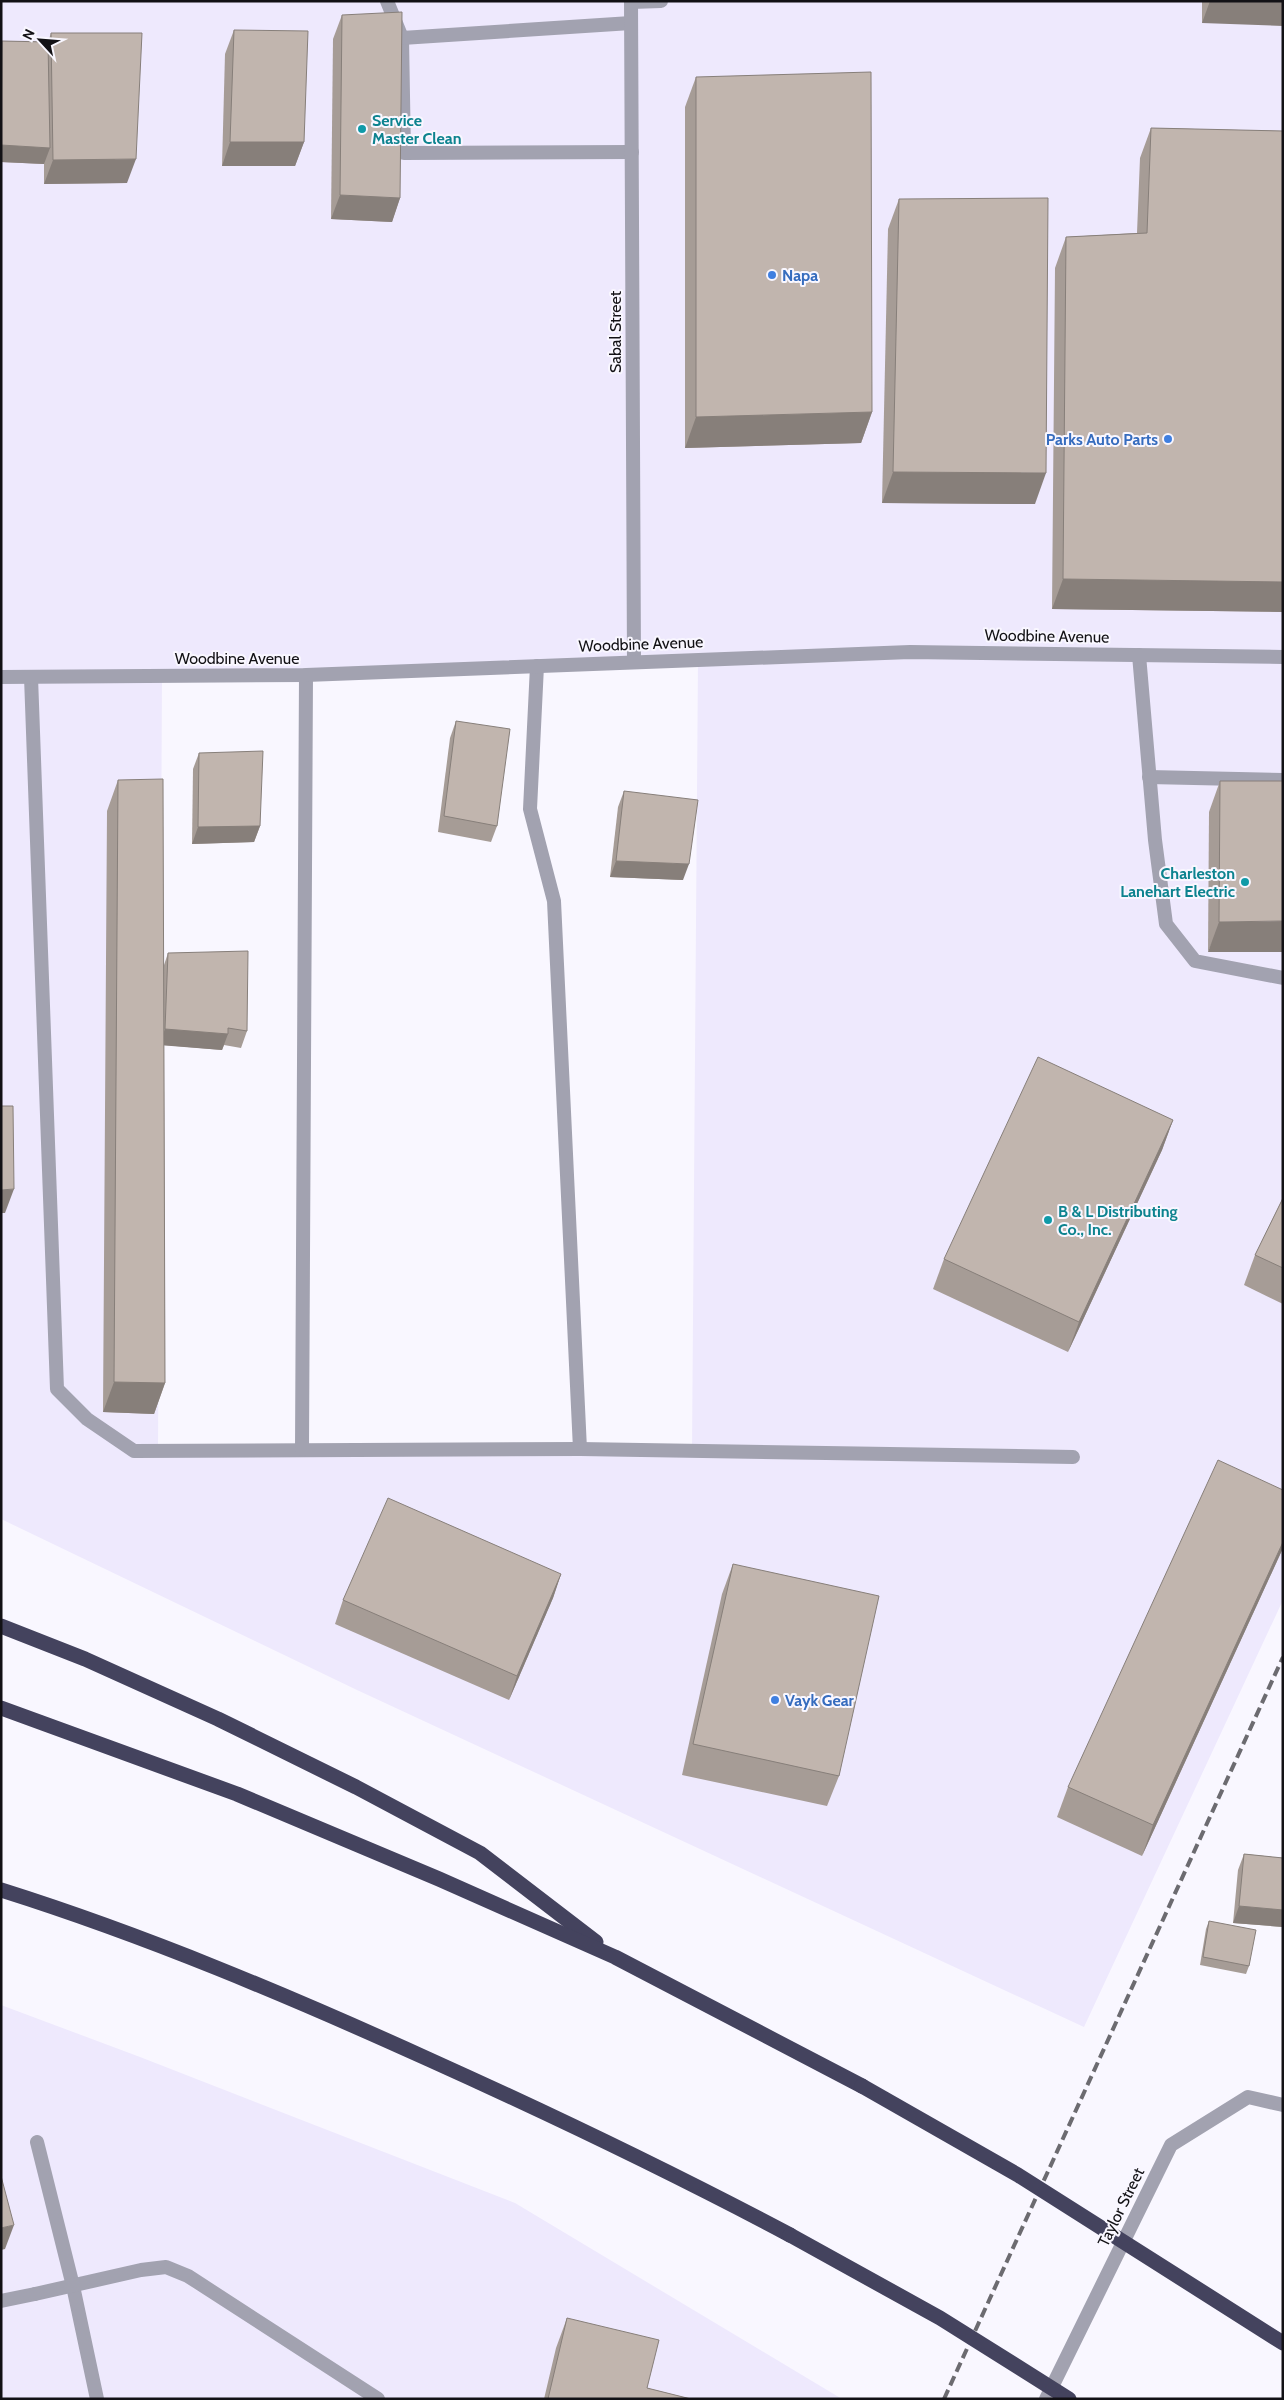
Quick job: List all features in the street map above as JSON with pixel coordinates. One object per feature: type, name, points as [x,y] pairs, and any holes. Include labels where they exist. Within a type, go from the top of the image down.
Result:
[{"type":"highway","points":[[1,1626],[86,1660],[218,1719],[356,1787],[480,1853],[615,1957]]},
{"type":"highway","points":[[1,1708],[237,1794],[439,1879],[615,1957],[862,2086],[1018,2175],[1283,2343]]},
{"type":"highway","points":[[1,1890],[50,1905],[294,1999],[524,2103],[706,2190],[790,2235],[940,2318],[1069,2399]]},
{"type":"highway","points":[[1,1894],[50,1905]]},
{"type":"street","points":[[387,1],[402,38],[404,153],[632,152]]},
{"type":"street","points":[[631,2],[661,1]]},
{"type":"street","name":"Sabal Street","points":[[631,2],[634,662]]},
{"type":"street","points":[[402,38],[631,23]]},
{"type":"street","name":"Woodbine Avenue","points":[[1,677],[306,675],[910,652],[1283,657]]},
{"type":"street","points":[[1139,655],[1149,777],[1166,924],[1196,961],[1283,978]]},
{"type":"street","points":[[537,666],[530,809],[554,901],[580,1449]]},
{"type":"street","points":[[302,1449],[306,675]]},
{"type":"street","points":[[31,677],[57,1389],[87,1419],[134,1451],[580,1449],[1072,1457]]},
{"type":"street","points":[[1149,777],[1283,780]]},
{"type":"street","name":"Taylor Street","points":[[1046,2399],[1171,2145],[1248,2097],[1283,2105]]},
{"type":"street","points":[[37,2142],[73,2286],[97,2399]]},
{"type":"street","points":[[1,2301],[141,2270],[166,2267],[188,2276],[378,2399]]},
{"type":"shaded area","points":[[1,1],[1283,1],[1283,1600],[1084,2027],[357,1690],[1,1519]],"holes":[[[698,660],[692,1451],[158,1450],[162,677]]]},
{"type":"shaded area","points":[[1,2005],[515,2203],[842,2399],[1,2399]]},
{"type":"building","name":"Service Master Clean","points":[[402,12],[400,198],[340,195],[342,15]]},
{"type":"building","points":[[234,30],[308,31],[304,142],[230,142]]},
{"type":"building","points":[[51,33],[142,33],[136,159],[53,160]]},
{"type":"building","points":[[2,41],[48,42],[50,148],[1,145]]},
{"type":"building","name":"Napa","points":[[871,72],[872,412],[696,417],[696,77]]},
{"type":"building","name":"Parks Auto Parts","points":[[1151,128],[1283,131],[1283,582],[1063,579],[1066,237],[1147,233]]},
{"type":"building","points":[[1048,198],[1046,473],[893,472],[899,199]]},
{"type":"building","points":[[456,721],[510,729],[497,826],[444,816]]},
{"type":"building","points":[[263,751],[260,826],[198,827],[199,753]]},
{"type":"building","points":[[163,779],[165,1383],[114,1382],[118,780]]},
{"type":"building","name":"Charleston Lanehart Electric","points":[[1220,781],[1283,781],[1283,921],[1219,922]]},
{"type":"building","points":[[624,791],[698,800],[689,864],[616,861]]},
{"type":"building","points":[[248,951],[247,1031],[228,1028],[228,1034],[165,1029],[168,953]]},
{"type":"building","name":"B & L Distributing Co., Inc.","points":[[1038,1057],[1173,1120],[1079,1322],[944,1259]]},
{"type":"building","points":[[1,1106],[13,1106],[14,1189],[1,1190]]},
{"type":"building","points":[[1283,1198],[1283,1268],[1255,1255]]},
{"type":"building","points":[[1218,1460],[1283,1490],[1283,1542],[1153,1825],[1068,1787]]},
{"type":"building","points":[[388,1498],[561,1574],[517,1676],[343,1600]]},
{"type":"building","name":"Vayk Gear","points":[[733,1564],[879,1596],[839,1776],[693,1744]]},
{"type":"building","points":[[1244,1854],[1283,1858],[1283,1910],[1239,1906]]},
{"type":"building","points":[[1209,1921],[1256,1930],[1249,1966],[1203,1957]]},
{"type":"building","points":[[1,2176],[14,2225],[1,2228]]},
{"type":"building","points":[[567,2318],[659,2340],[647,2388],[691,2399],[548,2399]]},
{"type":"railway","points":[[944,2399],[1283,1657]]},
{"type":"place","name":"Service Master Clean","points":[[362,129]]},
{"type":"place","name":"Napa","points":[[772,275]]},
{"type":"place","name":"Parks Auto Parts","points":[[1168,439]]},
{"type":"place","name":"Charleston Lanehart Electric","points":[[1245,882]]},
{"type":"place","name":"B & L Distributing Co., Inc.","points":[[1048,1220]]},
{"type":"place","name":"Vayk Gear","points":[[775,1700]]}]
